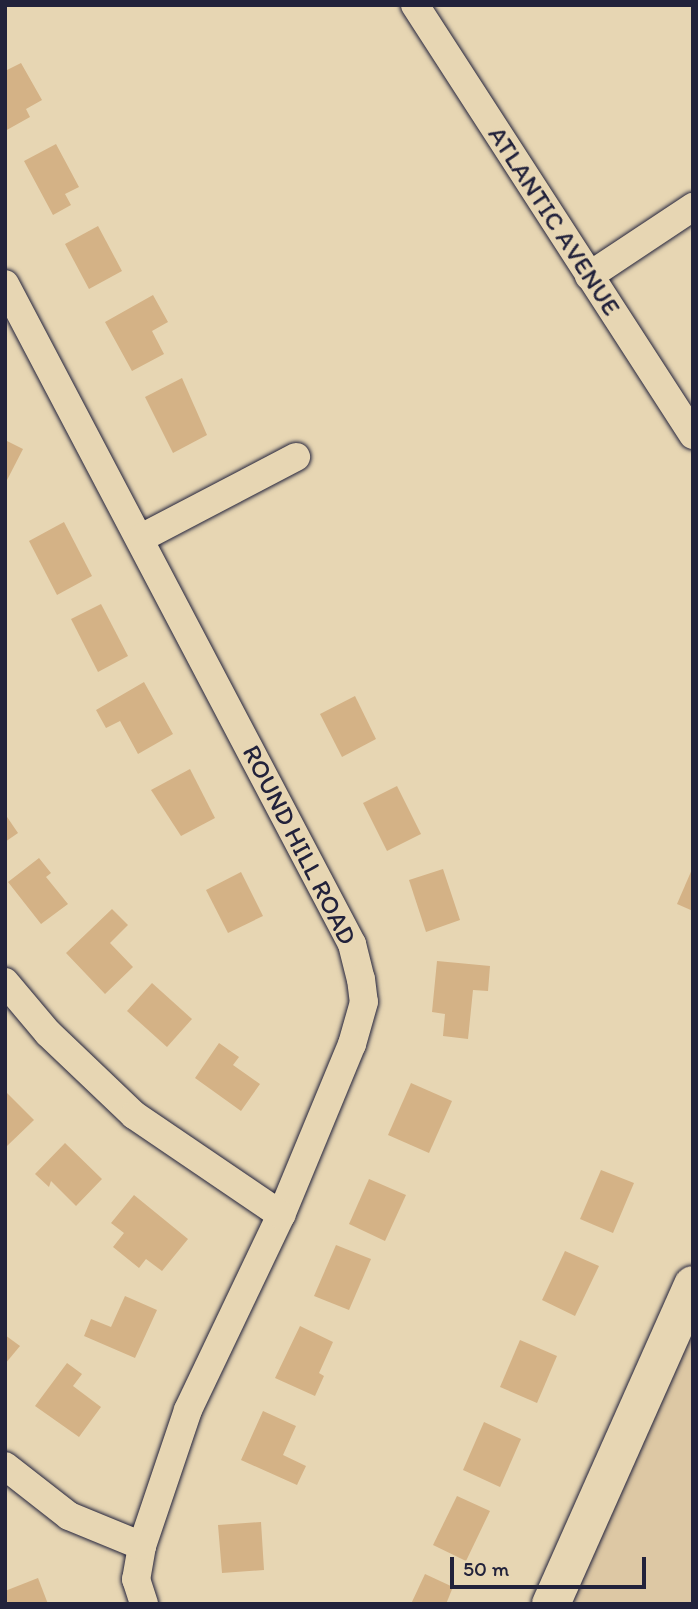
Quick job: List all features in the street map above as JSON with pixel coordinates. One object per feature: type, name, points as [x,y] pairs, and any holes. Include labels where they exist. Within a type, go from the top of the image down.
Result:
[{"type":"main road","points":[[551,1604],[693,1285]]},
{"type":"street","name":"ATLANTIC AVENUE","points":[[415,5],[693,435]]},
{"type":"street","points":[[589,276],[693,206]]},
{"type":"street","name":"ROUND HILL ROAD","points":[[5,284],[15,326],[141,538],[352,944],[361,979],[363,1002],[352,1044],[281,1215],[188,1410],[142,1546],[135,1579],[144,1604]]},
{"type":"street","points":[[141,538],[296,457]]},
{"type":"street","points":[[5,982],[48,1033],[134,1115],[281,1215]]},
{"type":"street","points":[[5,1466],[69,1516],[142,1546]]},
{"type":"shaded area","points":[[693,1285],[693,1604],[551,1604]]},
{"type":"building","points":[[21,63],[42,100],[26,109],[30,117],[5,131],[5,71]]},
{"type":"building","points":[[56,144],[79,187],[65,194],[71,205],[53,215],[24,161]]},
{"type":"building","points":[[98,226],[122,271],[89,289],[65,244]]},
{"type":"building","points":[[153,295],[168,322],[152,331],[164,354],[132,371],[105,322]]},
{"type":"building","points":[[182,378],[207,435],[173,453],[145,397]]},
{"type":"building","points":[[5,440],[23,449],[5,484]]},
{"type":"building","points":[[64,522],[92,576],[57,595],[29,541]]},
{"type":"building","points":[[101,604],[128,656],[98,672],[71,619]]},
{"type":"building","points":[[144,682],[173,734],[138,754],[120,721],[106,728],[96,710]]},
{"type":"building","points":[[355,696],[376,739],[342,757],[320,714]]},
{"type":"building","points":[[190,769],[215,818],[181,836],[151,790]]},
{"type":"building","points":[[397,786],[421,834],[387,851],[363,803]]},
{"type":"building","points":[[5,814],[18,833],[5,842]]},
{"type":"building","points":[[39,858],[51,873],[46,877],[68,904],[41,924],[8,882]]},
{"type":"building","points":[[693,867],[693,911],[677,904]]},
{"type":"building","points":[[443,869],[460,920],[426,932],[409,880]]},
{"type":"building","points":[[241,872],[263,916],[228,933],[206,890]]},
{"type":"building","points":[[112,909],[128,925],[110,943],[133,967],[105,994],[66,953]]},
{"type":"building","points":[[437,961],[490,966],[488,991],[473,990],[468,1039],[443,1036],[445,1014],[432,1012]]},
{"type":"building","points":[[152,983],[192,1019],[167,1047],[127,1011]]},
{"type":"building","points":[[219,1043],[239,1057],[233,1065],[260,1084],[241,1111],[195,1078]]},
{"type":"building","points":[[411,1083],[452,1101],[429,1153],[388,1135]]},
{"type":"building","points":[[5,1091],[34,1120],[7,1146],[5,1143]]},
{"type":"building","points":[[65,1143],[102,1179],[76,1206],[51,1181],[49,1187],[35,1174]]},
{"type":"building","points":[[601,1170],[634,1183],[613,1233],[580,1219]]},
{"type":"building","points":[[369,1179],[406,1195],[385,1241],[349,1224]]},
{"type":"building","points":[[134,1195],[188,1239],[162,1271],[146,1259],[139,1268],[113,1247],[124,1233],[111,1223]]},
{"type":"building","points":[[336,1245],[371,1259],[349,1310],[314,1296]]},
{"type":"building","points":[[565,1251],[599,1266],[575,1316],[542,1300]]},
{"type":"building","points":[[125,1296],[157,1310],[135,1358],[84,1336],[91,1319],[111,1327]]},
{"type":"building","points":[[300,1326],[333,1342],[319,1373],[324,1376],[315,1396],[275,1378]]},
{"type":"building","points":[[5,1335],[20,1346],[5,1364]]},
{"type":"building","points":[[520,1340],[557,1356],[537,1403],[500,1387]]},
{"type":"building","points":[[67,1363],[82,1374],[73,1386],[101,1407],[79,1437],[35,1406]]},
{"type":"building","points":[[263,1411],[296,1426],[283,1455],[306,1466],[297,1485],[241,1460]]},
{"type":"building","points":[[484,1422],[521,1439],[500,1487],[463,1470]]},
{"type":"building","points":[[457,1496],[490,1511],[466,1561],[433,1545]]},
{"type":"building","points":[[261,1522],[264,1570],[222,1573],[218,1525]]},
{"type":"building","points":[[425,1574],[453,1587],[446,1604],[411,1604]]},
{"type":"building","points":[[38,1578],[48,1604],[6,1604],[5,1591]]}]
